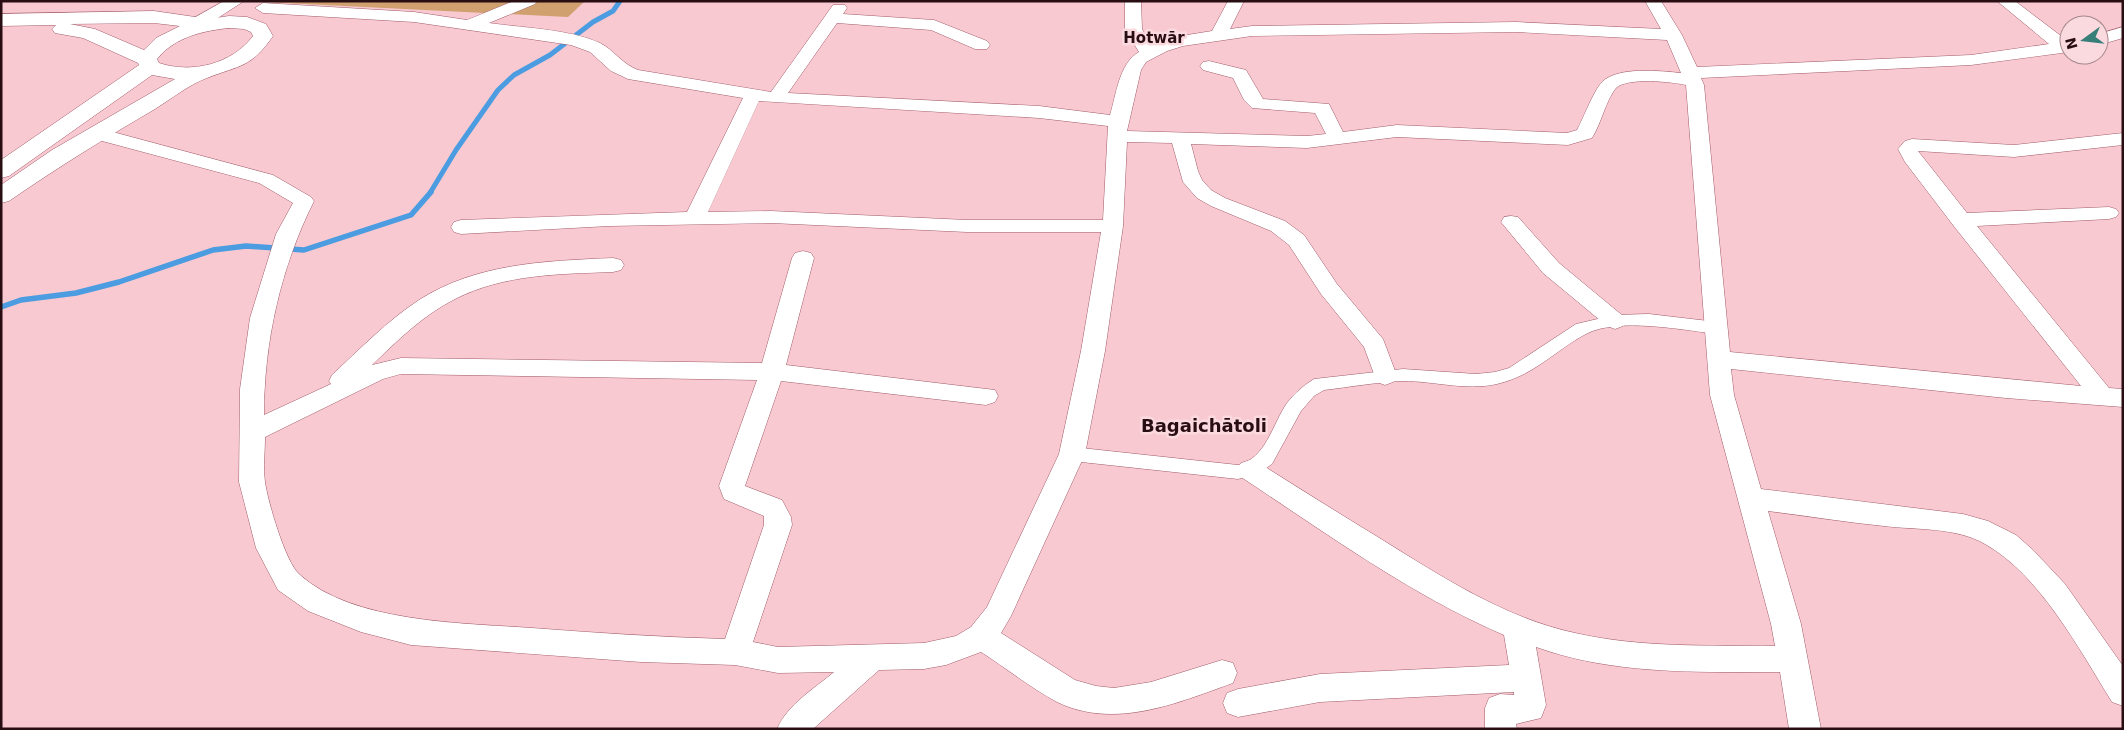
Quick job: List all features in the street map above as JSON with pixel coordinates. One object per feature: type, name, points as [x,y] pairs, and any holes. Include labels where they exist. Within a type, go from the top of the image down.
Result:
[{"type":"main road","points":[[1,20],[154,18],[198,23],[238,23],[258,28],[262,36],[258,46],[239,59],[203,72],[60,155],[1,196]]},
{"type":"main road","points":[[1,20],[88,33],[148,63],[162,73],[203,72]]},
{"type":"main road","points":[[1,171],[148,63],[156,46],[176,34],[202,25],[238,23]]},
{"type":"street","points":[[198,23],[236,1]]},
{"type":"street","points":[[470,25],[529,1]]},
{"type":"street","points":[[1133,1],[1132,28],[1135,36],[1148,53]]},
{"type":"street","points":[[1219,35],[1236,1]]},
{"type":"street","points":[[1654,1],[1674,36],[1692,77],[1722,395],[1786,624],[1805,729]]},
{"type":"street","points":[[2005,1],[2059,42]]},
{"type":"street","points":[[238,23],[269,4],[357,12],[470,25],[567,39],[592,46],[600,51],[614,67],[634,75],[776,98],[1039,112],[1118,129],[1180,139],[1307,142],[1397,132],[1574,138],[1585,134],[1609,84],[1616,80],[1971,60],[2059,48]]},
{"type":"street","points":[[776,98],[836,13],[934,25],[982,45]]},
{"type":"street","points":[[98,134],[266,179],[304,201],[286,234],[261,318],[252,388],[252,482],[270,548],[288,582],[318,602],[361,619],[411,632],[641,649],[735,652],[778,660],[924,656],[965,646],[981,636],[997,616],[1072,454],[1093,351],[1113,226],[1118,129],[1132,70],[1140,59],[1148,53],[1181,41],[1252,30],[1476,27],[1674,36]]},
{"type":"street","points":[[2109,37],[2123,32]]},
{"type":"street","points":[[1209,66],[1240,74],[1252,98],[1258,104],[1322,108],[1338,138]]},
{"type":"street","points":[[695,218],[754,93]]},
{"type":"street","points":[[1180,139],[1193,182],[1204,194],[1218,202],[1278,226],[1297,240],[1329,289],[1376,345],[1385,376]]},
{"type":"street","points":[[2112,397],[1960,220],[1908,152],[1909,147],[1923,145],[2014,151],[2123,139]]},
{"type":"street","points":[[1960,220],[2109,213]]},
{"type":"street","points":[[461,227],[609,220],[771,217],[967,226],[1113,226]]},
{"type":"street","points":[[1511,222],[1551,268],[1615,322]]},
{"type":"street","points":[[735,652],[778,525],[777,512],[773,508],[737,494],[732,486],[772,372],[803,258]]},
{"type":"street","points":[[323,398],[405,322],[426,306],[464,286],[514,272],[613,265]]},
{"type":"street","points":[[1072,454],[1238,472],[1250,470],[1259,466],[1265,459],[1294,407],[1308,391],[1330,382],[1403,375],[1476,380],[1495,378],[1515,373],[1582,328],[1615,322],[1648,320],[1717,328]]},
{"type":"street","points":[[1719,359],[2006,389],[2112,397]]},
{"type":"street","points":[[252,432],[375,373],[401,366],[772,372],[986,396]]},
{"type":"street","points":[[1250,470],[1440,591],[1518,629],[1574,645],[1618,654],[1662,658],[1793,659]]},
{"type":"street","points":[[1750,498],[1956,524],[1992,534],[2022,556],[2042,578],[2074,619],[2123,692]]},
{"type":"street","points":[[1501,729],[1500,708],[1521,710],[1530,708],[1518,629]]},
{"type":"street","points":[[981,636],[1076,696],[1090,700],[1123,700],[1146,697],[1222,673]]},
{"type":"street","points":[[793,729],[803,717],[872,658]]},
{"type":"street","points":[[1238,703],[1320,688],[1526,678]]},
{"type":"shaded area","points":[[242,1],[585,1],[568,17]]},
{"type":"waterway","points":[[430,193],[456,150],[498,90],[514,75],[550,55],[593,22],[613,11],[620,1]]},
{"type":"waterway","points":[[1,307],[21,300],[76,293],[119,282],[213,250],[246,246],[304,250],[411,215],[431,192]]},
{"type":"district","name":"Hotwār","points":[[1154,38]]},
{"type":"district","name":"Bagaichātoli","points":[[1204,425]]}]
